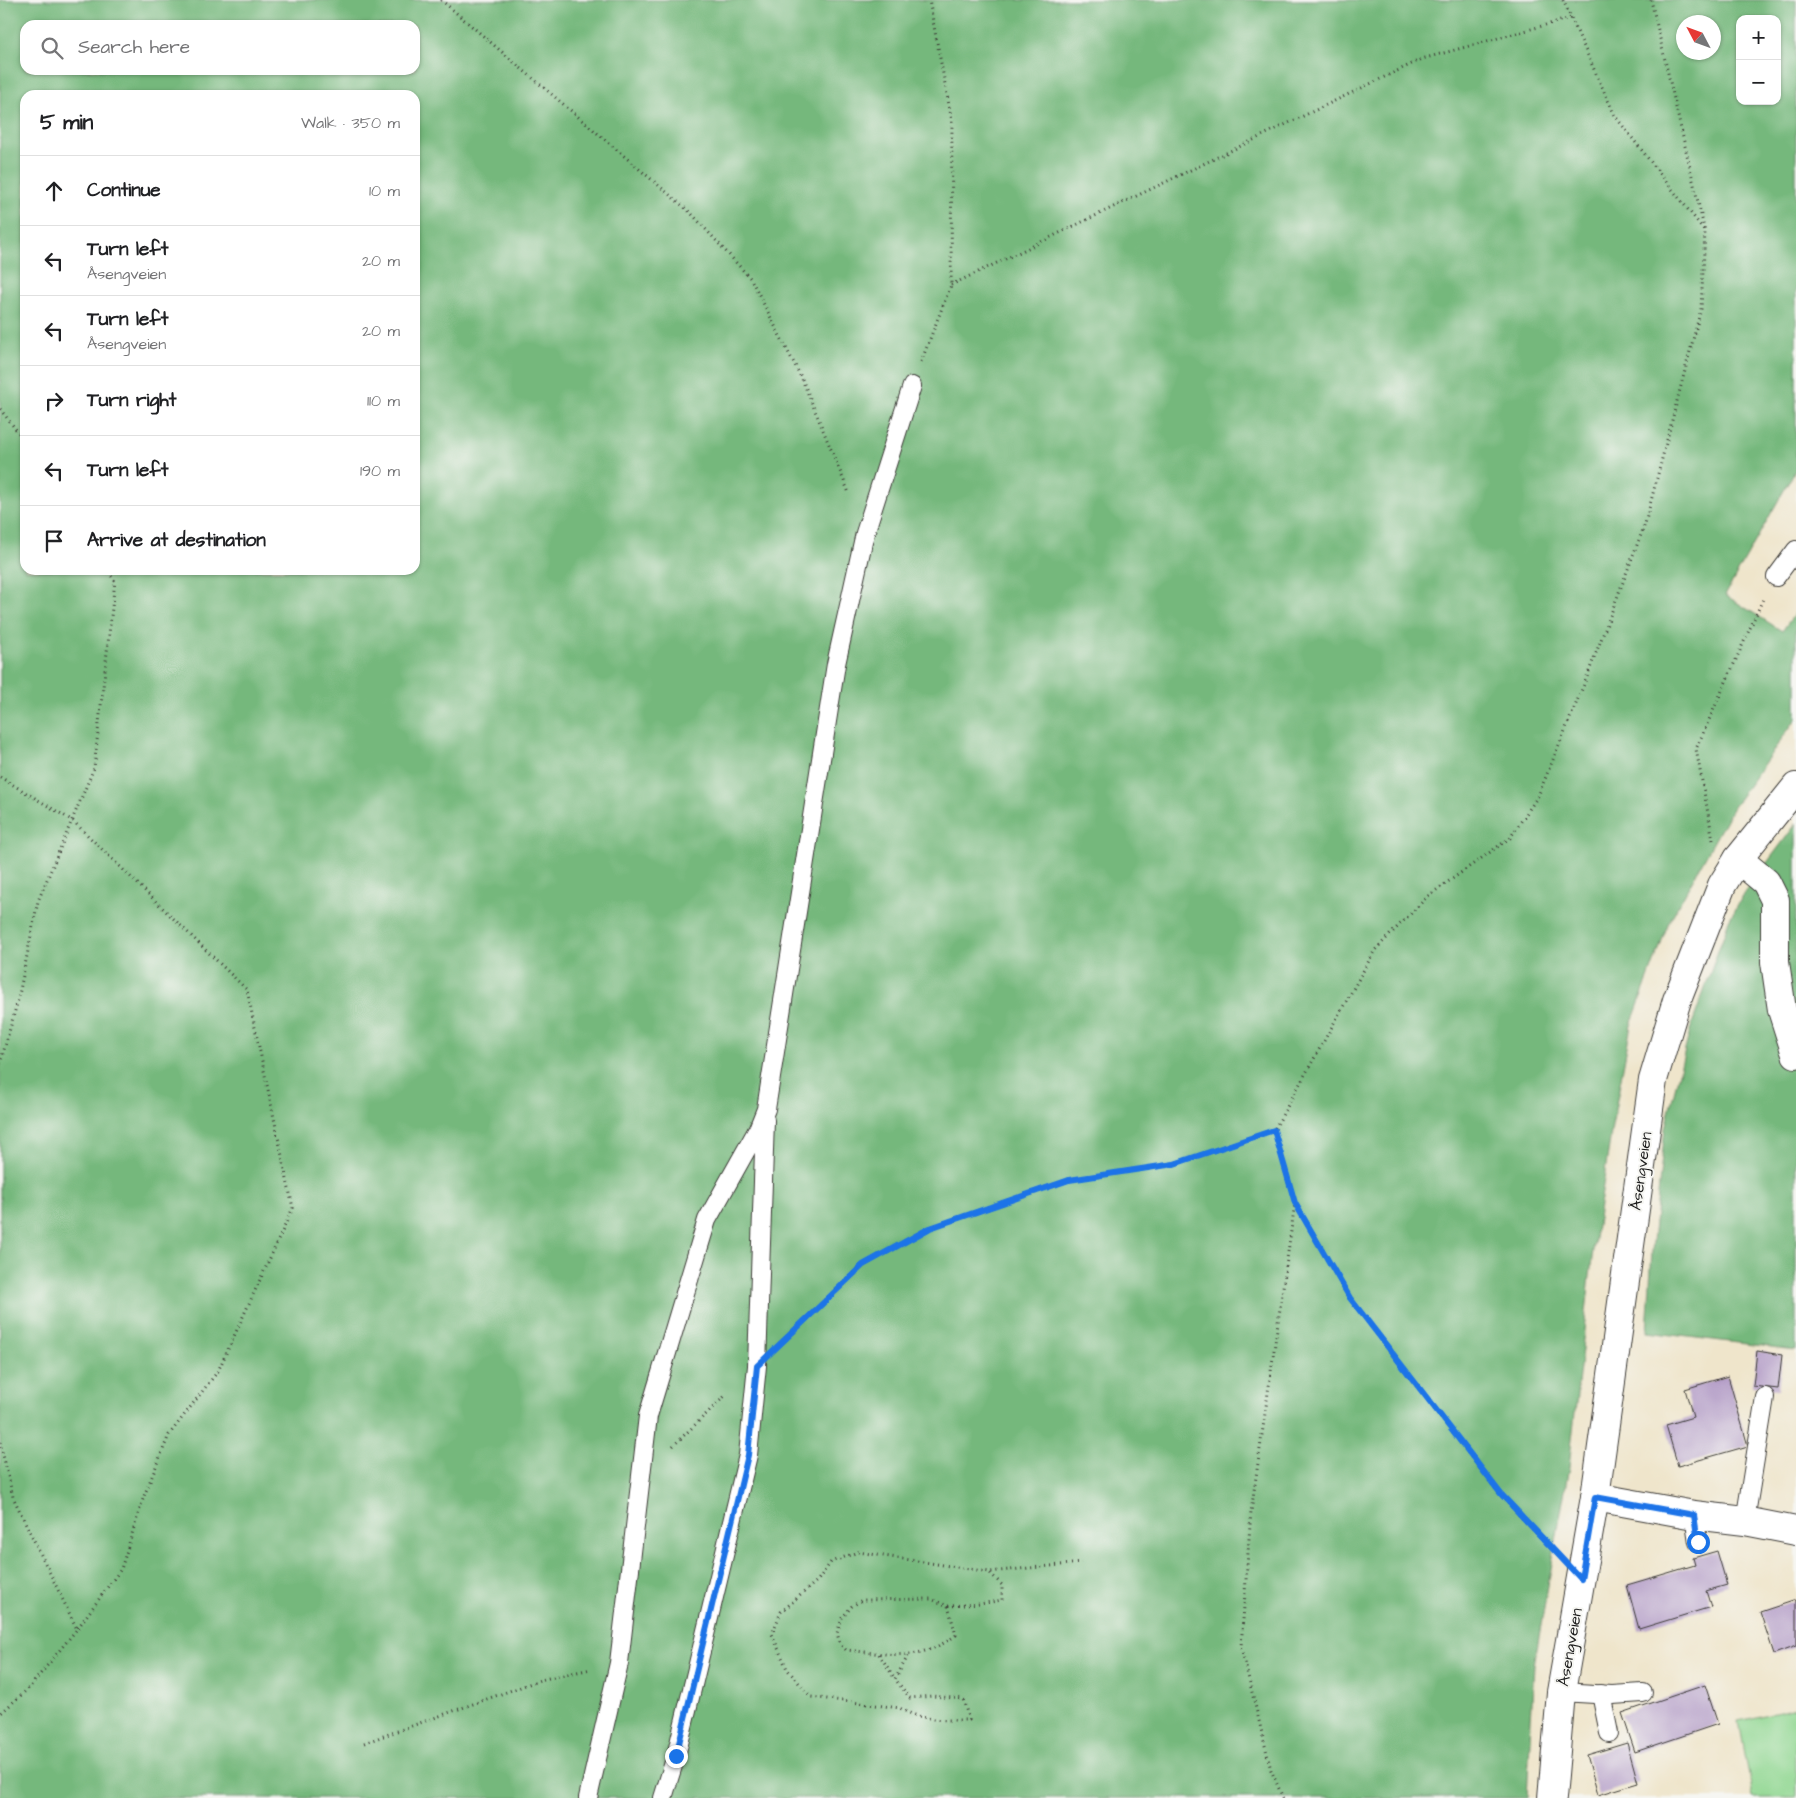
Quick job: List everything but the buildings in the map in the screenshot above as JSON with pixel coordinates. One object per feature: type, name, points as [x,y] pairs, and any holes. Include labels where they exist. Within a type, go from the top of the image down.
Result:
[{"type":"street","name":"Åsengveien","points":[[1552,1798],[1561,1692],[1595,1497],[1653,1080],[1677,1000],[1722,885],[1738,859],[1796,787]]},
{"type":"street","points":[[1738,859],[1766,882],[1774,900],[1775,962],[1782,1010],[1796,1054]]},
{"type":"street","points":[[1595,1497],[1796,1531]]},
{"type":"lane","points":[[663,1798],[676,1756],[748,1455],[757,1366],[766,1109],[826,717],[865,534],[912,386]]},
{"type":"lane","points":[[1776,577],[1796,550]]},
{"type":"lane","points":[[588,1798],[619,1663],[639,1477],[648,1416],[707,1220],[758,1129],[766,1109]]},
{"type":"lane","points":[[1745,1521],[1765,1397]]},
{"type":"lane","points":[[1694,1515],[1698,1542]]},
{"type":"lane","points":[[1561,1692],[1600,1694],[1643,1693]]},
{"type":"lane","points":[[1600,1694],[1609,1733]]},
{"type":"path","points":[[441,0],[691,213],[751,279],[802,379],[865,534]]},
{"type":"path","points":[[912,386],[951,285],[952,121],[929,0]]},
{"type":"path","points":[[1563,0],[1615,116],[1705,232]]},
{"type":"path","points":[[639,1477],[863,1265],[930,1228],[1069,1180],[1174,1164],[1274,1130],[1375,950],[1428,896],[1510,838],[1538,796],[1585,682],[1645,524],[1701,309],[1705,232],[1651,0]]},
{"type":"path","points":[[951,285],[1422,59],[1571,18]]},
{"type":"path","points":[[0,409],[20,435]]},
{"type":"path","points":[[0,1064],[18,1000],[38,901],[94,768],[114,581],[110,575]]},
{"type":"path","points":[[1722,885],[1696,749],[1763,599],[1776,577]]},
{"type":"path","points":[[0,777],[73,821],[247,990],[294,1208],[218,1371],[169,1435],[144,1496],[121,1569],[77,1629],[29,1688],[0,1714]]},
{"type":"path","points":[[1274,1130],[1295,1203],[1350,1298],[1501,1494],[1581,1579]]},
{"type":"path","points":[[1283,1798],[1271,1770],[1241,1647],[1251,1512],[1295,1203]]},
{"type":"path","points":[[0,1442],[13,1497],[77,1629]]},
{"type":"path","points":[[878,1653],[895,1680],[910,1698],[933,1696],[963,1699],[969,1720],[939,1720],[912,1715],[900,1708],[811,1697],[787,1670],[772,1634],[781,1612],[818,1580],[831,1562],[858,1552],[989,1572],[1081,1563]]},
{"type":"path","points":[[948,1606],[956,1635],[939,1648],[908,1656],[846,1650],[840,1644],[837,1633],[842,1618],[852,1606],[862,1600],[931,1599],[948,1606],[980,1604],[1002,1600],[1002,1586],[989,1572]]},
{"type":"path","points":[[895,1680],[908,1656]]},
{"type":"path","points":[[364,1743],[540,1680],[619,1663]]},
{"type":"green space","points":[[0,0],[1796,0],[1796,469],[1725,595],[1782,631],[1796,612],[1796,719],[1733,807],[1668,924],[1631,1025],[1612,1126],[1592,1258],[1569,1467],[1534,1665],[1527,1798],[0,1798]]},
{"type":"green space","points":[[1796,824],[1796,1350],[1647,1332],[1652,1251],[1665,1128],[1690,1030],[1729,920],[1745,892]]},
{"type":"green space","points":[[1796,1708],[1796,1798],[1753,1798],[1739,1721]]},
{"type":"route","points":[[676,1756],[748,1455],[757,1366],[863,1265],[930,1228],[1069,1180],[1174,1164],[1274,1130],[1295,1203],[1350,1298],[1501,1494],[1581,1579],[1595,1497],[1694,1515],[1698,1542]]}]
